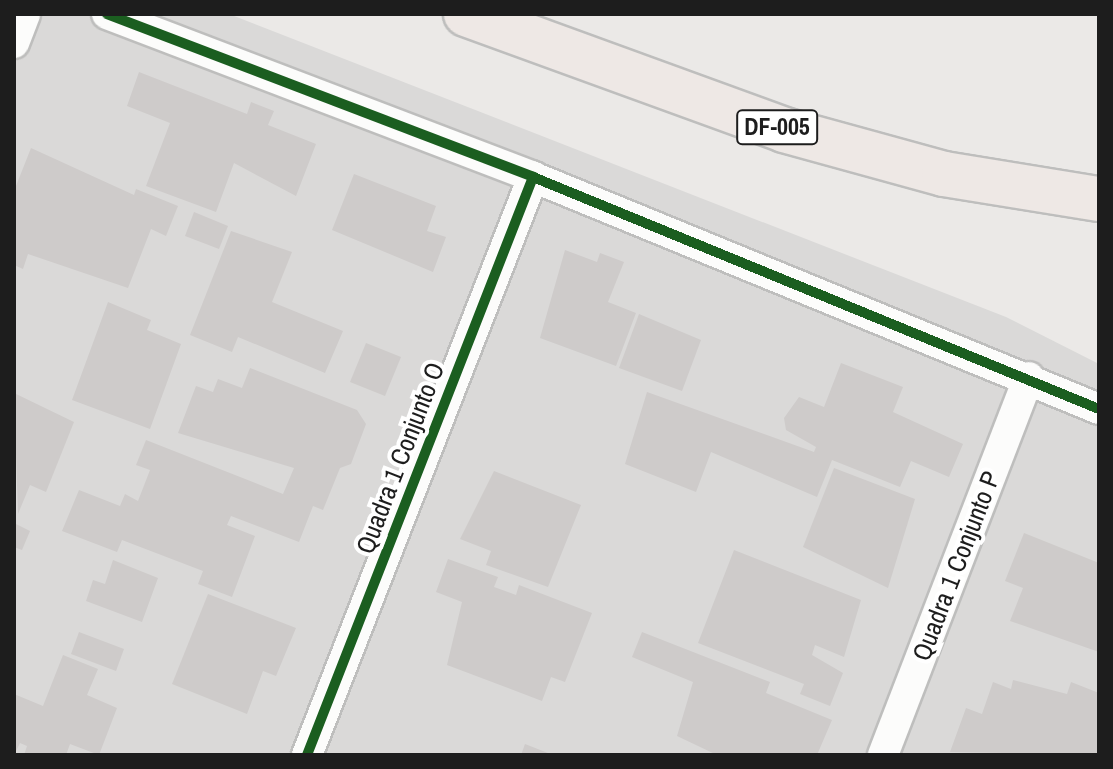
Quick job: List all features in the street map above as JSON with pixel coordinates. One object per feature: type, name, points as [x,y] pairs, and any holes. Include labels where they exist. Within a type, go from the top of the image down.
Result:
[{"type":"main road","name":"DF-005","points":[[466,14],[784,130],[944,174],[1099,199]]},
{"type":"street","points":[[14,43],[25,14]]},
{"type":"street","points":[[107,14],[533,177],[1029,377],[1099,409]]},
{"type":"street","name":"Quadra 1 Conjunto O","points":[[307,755],[533,177]]},
{"type":"street","name":"Quadra 1 Conjunto P","points":[[883,755],[1029,377]]},
{"type":"shaded area","points":[[14,14],[229,14],[1006,317],[1099,364],[1099,755],[14,755]]},
{"type":"building","points":[[139,72],[247,114],[251,102],[274,111],[268,125],[316,144],[296,196],[234,163],[216,212],[146,186],[170,123],[127,106]]},
{"type":"building","points":[[31,148],[134,195],[136,189],[178,206],[166,236],[151,229],[128,288],[28,254],[23,269],[14,265],[14,191]]},
{"type":"building","points":[[354,174],[436,206],[427,231],[446,237],[433,272],[332,230]]},
{"type":"building","points":[[194,212],[228,226],[219,249],[185,236]]},
{"type":"building","points":[[231,231],[292,252],[272,302],[343,331],[325,373],[238,337],[232,352],[190,335]]},
{"type":"building","points":[[565,250],[597,262],[600,253],[624,262],[608,302],[636,313],[616,366],[540,338]]},
{"type":"building","points":[[108,302],[151,320],[147,330],[181,344],[150,429],[72,400]]},
{"type":"building","points":[[639,314],[701,340],[682,391],[619,368]]},
{"type":"building","points":[[366,343],[401,357],[385,396],[350,382]]},
{"type":"building","points":[[841,363],[903,387],[893,412],[963,444],[949,477],[911,461],[900,487],[832,460],[817,497],[711,452],[696,492],[625,464],[647,392],[814,452],[816,447],[786,430],[784,418],[799,397],[824,407]]},
{"type":"building","points":[[250,368],[357,410],[366,424],[351,464],[340,468],[323,510],[313,506],[299,542],[231,516],[227,525],[255,536],[232,597],[198,584],[203,571],[122,540],[117,552],[62,531],[79,490],[120,506],[125,494],[138,501],[150,470],[136,465],[146,440],[283,494],[294,468],[178,433],[196,386],[213,392],[218,379],[242,388]]},
{"type":"building","points":[[14,393],[74,422],[46,492],[30,485],[18,514]]},
{"type":"building","points":[[834,468],[915,499],[888,588],[803,547]]},
{"type":"building","points":[[494,471],[581,505],[548,587],[486,565],[491,551],[460,539]]},
{"type":"building","points":[[14,523],[30,531],[22,550],[14,547]]},
{"type":"building","points":[[1024,533],[1099,563],[1099,652],[1010,621],[1023,588],[1005,581]]},
{"type":"building","points":[[734,550],[861,600],[844,657],[815,645],[812,655],[843,673],[830,706],[800,694],[804,684],[698,643]]},
{"type":"building","points":[[448,559],[498,577],[494,587],[516,595],[519,585],[592,613],[565,682],[551,677],[542,701],[447,665],[462,602],[436,592]]},
{"type":"building","points":[[113,560],[158,578],[142,622],[86,601],[93,580],[105,584]]},
{"type":"building","points":[[208,594],[296,628],[276,676],[263,671],[247,714],[172,684]]},
{"type":"building","points":[[79,632],[124,649],[116,671],[71,654]]},
{"type":"building","points":[[642,632],[770,682],[766,693],[832,720],[817,755],[717,755],[677,736],[693,682],[632,657]]},
{"type":"building","points":[[63,655],[98,669],[87,695],[117,708],[99,755],[70,744],[66,755],[24,755],[27,746],[20,743],[14,755],[14,694],[43,706]]},
{"type":"building","points":[[1013,680],[1067,694],[1071,682],[1099,693],[1099,755],[950,752],[966,708],[982,714],[993,682],[1011,689]]},
{"type":"building","points":[[525,744],[553,755],[521,755]]},
{"type":"cycle path","points":[[107,14],[533,177],[1099,409]]},
{"type":"cycle path","points":[[307,755],[533,177]]}]
